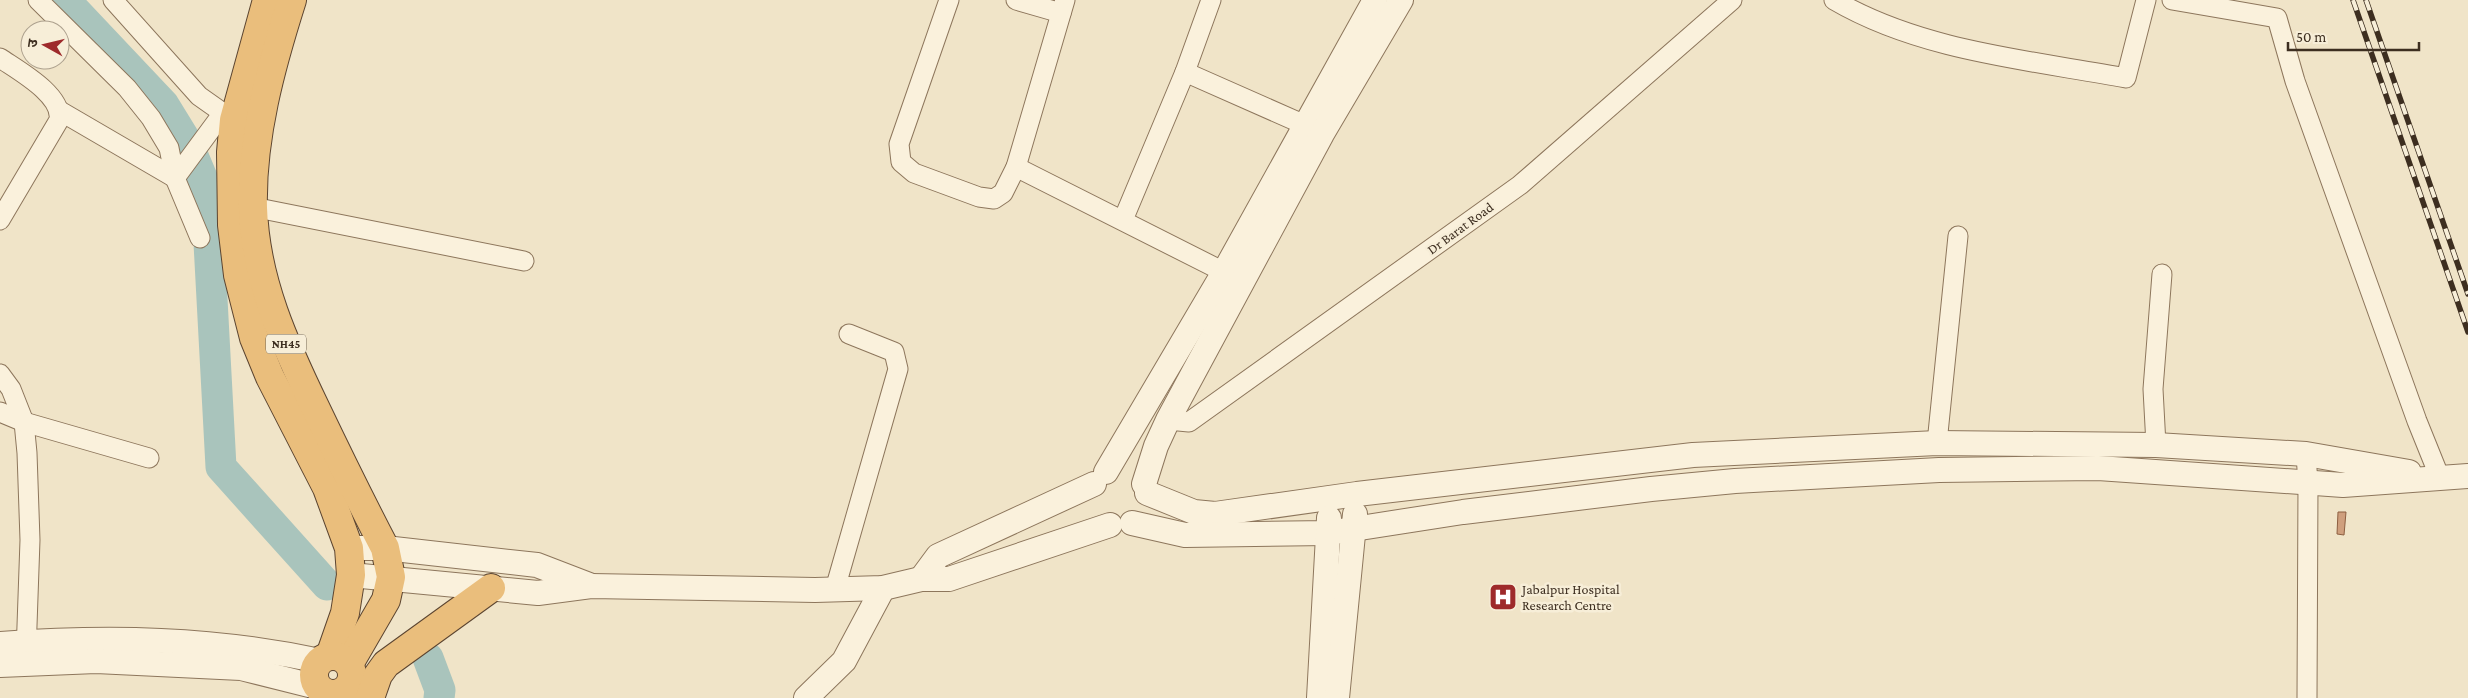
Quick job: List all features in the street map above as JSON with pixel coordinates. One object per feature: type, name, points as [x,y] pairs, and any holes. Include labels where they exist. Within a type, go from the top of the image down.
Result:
[{"type":"highway","name":"NH45","points":[[267,0],[229,117],[232,225],[238,275],[254,338],[270,377],[327,488],[350,548],[351,575],[336,683]]},
{"type":"highway","name":"NH45","points":[[292,0],[278,43],[258,134],[253,208],[258,253],[268,300],[310,398],[385,548],[390,577],[386,600],[336,683]]},
{"type":"highway","points":[[336,683],[378,675],[386,664],[490,588]]},
{"type":"street","points":[[38,0],[127,88],[151,118],[169,148],[175,178],[200,238]]},
{"type":"street","points":[[949,0],[899,144],[901,162],[914,173],[979,198],[994,198],[1003,193],[1016,167],[1063,7],[1016,0]]},
{"type":"street","points":[[1123,220],[1185,72],[1211,0]]},
{"type":"street","points":[[1375,0],[1224,272],[1100,478],[1090,499],[1092,508],[1102,521],[1185,535],[1328,533],[1463,512],[1735,481],[1939,470],[2098,468],[2153,470],[2308,484],[2343,485],[2468,476]]},
{"type":"street","points":[[351,575],[390,577],[538,593],[591,586],[883,588],[921,579],[950,579],[1121,524],[1144,511],[1146,489],[1156,446],[1168,420],[1322,134],[1401,0]]},
{"type":"street","name":"Dr Barat Road","points":[[1168,420],[1190,422],[1520,185],[1732,0]]},
{"type":"street","points":[[1834,0],[1854,12],[1899,31],[1962,47],[2126,78],[2146,0]]},
{"type":"street","points":[[2172,0],[2278,18],[2295,81],[2414,412],[2440,478]]},
{"type":"street","points":[[118,2],[199,96],[258,134]]},
{"type":"street","points":[[0,58],[54,100],[60,111],[175,178]]},
{"type":"street","points":[[1185,72],[1304,125]]},
{"type":"street","points":[[0,220],[59,120],[60,111]]},
{"type":"street","points":[[175,178],[229,117]]},
{"type":"street","points":[[1016,167],[1224,272]]},
{"type":"street","points":[[253,208],[524,261]]},
{"type":"street","points":[[1937,443],[1958,236]]},
{"type":"street","points":[[2156,445],[2153,389],[2162,274]]},
{"type":"street","points":[[835,589],[898,369],[894,352],[849,334]]},
{"type":"street","points":[[0,374],[11,389],[24,422],[27,453],[30,540],[26,653]]},
{"type":"street","points":[[0,412],[24,422],[149,458]]},
{"type":"street","points":[[921,579],[938,556],[1122,469],[1131,472],[1146,489],[1194,512],[1215,514],[1357,494],[1694,456],[1937,443],[2156,445],[2306,454],[2440,478]]},
{"type":"street","points":[[2306,454],[2308,484],[2307,698]]},
{"type":"street","points":[[1337,698],[1357,494]]},
{"type":"street","points":[[1319,698],[1331,499]]},
{"type":"street","points":[[350,548],[385,548],[537,565],[591,586]]},
{"type":"street","points":[[806,698],[844,661],[883,588]]},
{"type":"street","points":[[0,644],[26,653],[96,661],[241,668],[336,683]]},
{"type":"street","points":[[0,664],[26,653]]},
{"type":"building","points":[[2338,512],[2346,512],[2344,535],[2337,534]]},
{"type":"waterway","points":[[65,0],[164,105],[188,144],[206,187],[221,467],[327,585]]},
{"type":"waterway","points":[[428,658],[440,690],[439,698]]},
{"type":"railway","points":[[2353,0],[2468,332]]},
{"type":"railway","points":[[2366,0],[2468,294]]},
{"type":"place","name":"Jabalpur Hospital Research Centre","points":[[1503,597]]}]
